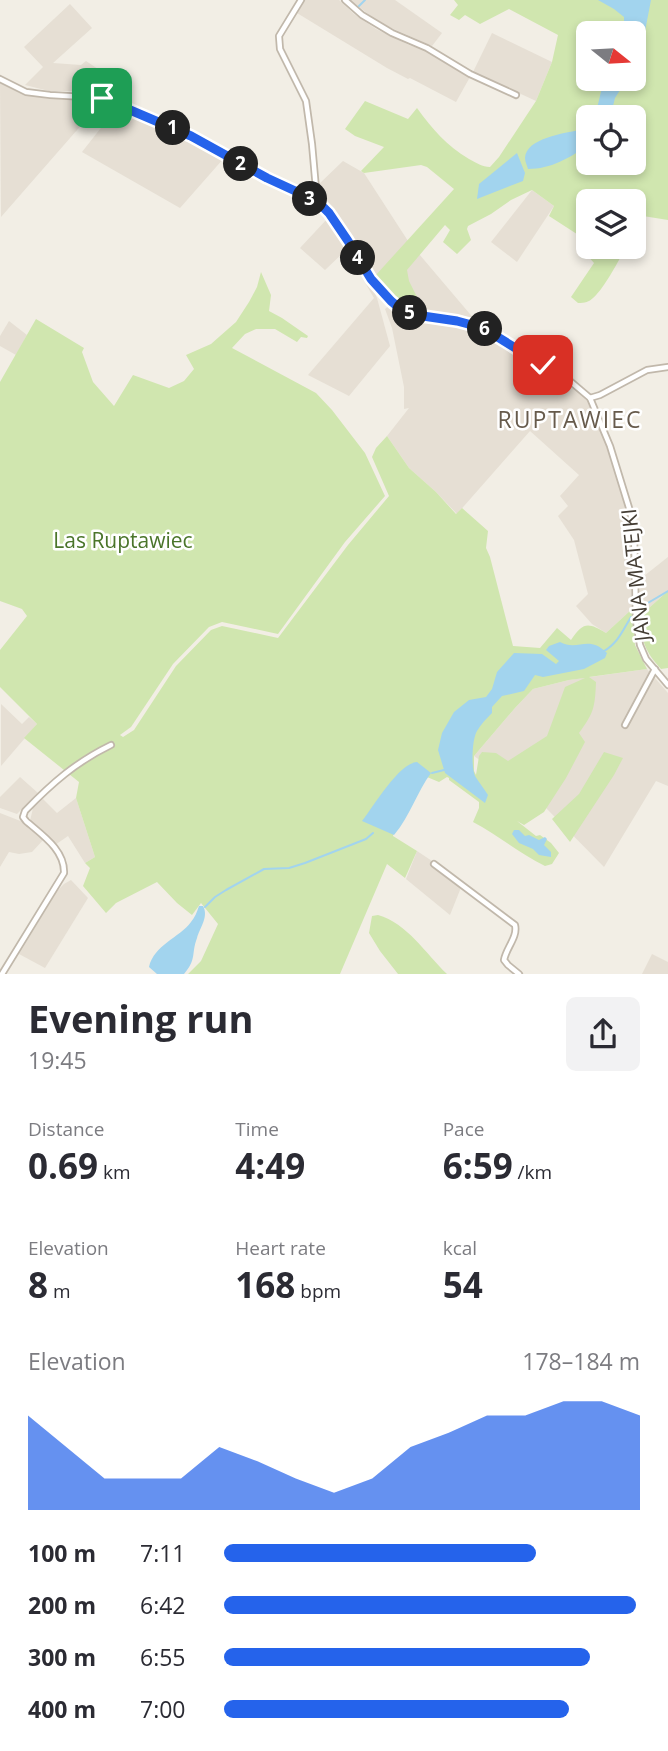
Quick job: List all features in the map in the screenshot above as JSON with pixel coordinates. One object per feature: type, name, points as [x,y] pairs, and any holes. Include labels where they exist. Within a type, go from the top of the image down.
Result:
[{"type":"street","points":[[0,79],[26,92],[102,98],[191,136],[267,178],[317,201],[313,144],[306,101],[280,49],[279,36],[301,0]]},
{"type":"street","points":[[345,0],[362,15],[392,33],[428,48],[470,74],[516,95]]},
{"type":"street","name":"JANA MATEJKI","points":[[317,201],[342,231],[371,279],[403,311],[483,328],[570,381],[590,398],[610,446],[626,495],[634,532],[638,640],[646,659],[668,685]]},
{"type":"street","points":[[590,398],[600,396],[647,370],[668,367]]},
{"type":"street","points":[[625,725],[655,669]]},
{"type":"street","points":[[2,974],[64,873],[60,856],[51,843],[26,821],[23,817],[25,811],[70,769],[111,745]]},
{"type":"street","points":[[434,864],[515,925],[516,931],[504,960],[519,974]]},
{"type":"shaded area","points":[[305,0],[339,0],[376,29],[429,52],[470,77],[456,102],[387,68],[297,13]]},
{"type":"shaded area","points":[[350,0],[395,0],[442,33],[432,46],[380,23]]},
{"type":"shaded area","points":[[70,4],[92,28],[53,63],[81,65],[86,61],[104,73],[87,91],[49,91],[25,85],[43,67],[24,47]]},
{"type":"shaded area","points":[[492,33],[552,62],[536,101],[473,72]]},
{"type":"shaded area","points":[[0,83],[32,96],[104,102],[187,138],[224,158],[180,208],[82,152],[115,110],[98,106],[1,217]]},
{"type":"shaded area","points":[[343,161],[364,173],[408,241],[475,320],[461,315],[414,309],[401,303],[375,276],[319,189],[318,185]]},
{"type":"shaded area","points":[[532,190],[554,206],[517,262],[491,242]]},
{"type":"shaded area","points":[[328,218],[369,281],[377,298],[390,346],[349,396],[308,375],[374,298],[346,250],[325,270],[300,248]]},
{"type":"shaded area","points":[[391,304],[411,317],[460,323],[493,338],[575,388],[587,401],[619,482],[630,535],[632,609],[606,633],[592,624],[576,606],[588,594],[574,540],[558,516],[568,506],[560,496],[579,475],[530,431],[457,514],[409,468],[387,436],[409,408],[404,409],[404,387],[392,328],[385,309]]},
{"type":"shaded area","points":[[9,321],[27,335],[16,355],[0,346],[0,336]]},
{"type":"shaded area","points":[[668,557],[668,591],[640,616],[639,580]]},
{"type":"shaded area","points":[[647,669],[668,693],[668,786],[656,781],[604,867],[546,808],[474,756],[533,689],[569,680]]},
{"type":"shaded area","points":[[1,704],[22,724],[29,717],[37,724],[1,766]]},
{"type":"shaded area","points":[[20,777],[38,793],[17,814],[0,808],[0,797]]},
{"type":"shaded area","points":[[76,798],[95,857],[85,863],[68,836],[55,845],[30,821],[33,808],[43,799],[57,813]]},
{"type":"shaded area","points":[[0,813],[23,822],[44,839],[32,852],[9,852],[0,867]]},
{"type":"shaded area","points":[[417,851],[462,885],[450,915],[406,879]]},
{"type":"shaded area","points":[[71,880],[88,898],[45,968],[19,954],[57,891]]},
{"type":"shaded area","points":[[652,954],[668,962],[668,974],[642,974]]},
{"type":"green space","points":[[454,0],[668,0],[668,220],[646,216],[646,189],[576,189],[576,233],[549,216],[554,206],[532,190],[468,226],[471,240],[457,254],[443,242],[450,230],[445,225],[407,270],[409,281],[424,311],[403,302],[392,293],[375,276],[454,189],[421,165],[364,173],[361,171],[384,147],[355,136],[345,129],[365,101],[408,119],[417,108],[453,148],[469,159],[490,167],[536,101],[552,62],[558,35],[509,9],[480,24],[465,15],[459,20],[450,15],[458,5]]},
{"type":"green space","points":[[590,259],[619,259],[593,298],[578,303],[571,297],[594,263]]},
{"type":"green space","name":"Las Ruptawiec","points":[[261,272],[271,295],[269,311],[308,336],[301,337],[297,342],[275,329],[256,329],[245,334],[232,348],[316,393],[365,453],[385,496],[345,542],[278,634],[222,622],[209,627],[173,664],[131,727],[120,735],[123,737],[134,730],[176,666],[211,630],[222,626],[278,638],[348,545],[389,496],[372,457],[387,436],[409,468],[456,514],[462,508],[488,531],[486,548],[513,646],[540,648],[557,628],[571,640],[586,626],[606,633],[632,609],[635,645],[647,669],[589,677],[596,682],[596,691],[591,715],[579,733],[585,742],[544,812],[524,825],[517,821],[536,836],[540,835],[551,843],[559,853],[552,864],[545,866],[473,822],[479,802],[449,778],[439,782],[427,777],[394,830],[393,836],[417,851],[405,878],[387,864],[340,974],[188,974],[201,961],[218,924],[201,903],[192,915],[157,882],[116,903],[106,913],[83,886],[90,868],[85,863],[95,857],[76,798],[79,782],[24,738],[37,724],[0,687],[0,650],[27,616],[22,609],[0,601],[0,382],[36,319],[84,348],[82,352],[93,382],[114,406],[133,375],[169,388],[184,381],[194,369],[186,355],[211,344],[236,322],[257,287]],"holes":[[[585,678],[565,687],[547,736],[508,761],[496,753],[482,752],[476,775],[474,756],[533,689]]]},
{"type":"green space","points":[[668,591],[668,668],[661,669],[645,645],[640,616]]},
{"type":"green space","points":[[604,752],[623,758],[570,842],[552,819],[579,794]]},
{"type":"green space","points":[[378,915],[407,932],[447,974],[398,974],[369,933],[372,916]]},
{"type":"water","points":[[598,0],[651,0],[646,26],[646,21],[624,21],[624,17]]},
{"type":"water","points":[[601,91],[619,91],[613,105],[598,105]]},
{"type":"water","points":[[576,131],[576,153],[552,165],[528,169],[525,158],[527,151],[539,141]]},
{"type":"water","points":[[517,153],[525,173],[523,181],[477,199],[479,184]]},
{"type":"water","points":[[560,642],[566,645],[594,645],[607,653],[605,658],[584,669],[543,677],[535,675],[524,691],[502,696],[492,707],[492,713],[475,735],[473,746],[475,776],[488,795],[485,803],[445,773],[438,750],[442,733],[454,712],[469,700],[486,697],[492,689],[497,672],[514,653],[542,654],[556,664],[559,661],[546,650]]},
{"type":"water","points":[[417,762],[431,773],[394,835],[362,821],[395,777],[410,764]]},
{"type":"water","points":[[514,830],[539,840],[545,837],[547,839],[544,845],[551,852],[551,857],[539,855],[519,843],[512,834]]},
{"type":"water","points":[[199,906],[203,906],[205,910],[205,918],[188,969],[184,974],[157,974],[149,967],[152,959],[161,947],[191,922]]},
{"type":"waterway","points":[[359,6],[365,0]]},
{"type":"waterway","points":[[641,607],[668,591]]},
{"type":"waterway","points":[[604,651],[617,640],[631,617]]},
{"type":"waterway","points":[[432,773],[444,770]]},
{"type":"waterway","points":[[205,907],[215,897],[264,869],[289,868],[305,863],[366,839],[373,833]]},
{"type":"district","name":"RUPTAWIEC","points":[[570,419]]},
{"type":"route","points":[[102,98],[191,136],[267,178],[317,201],[329,213],[371,279],[403,311],[483,328],[543,365]]}]
